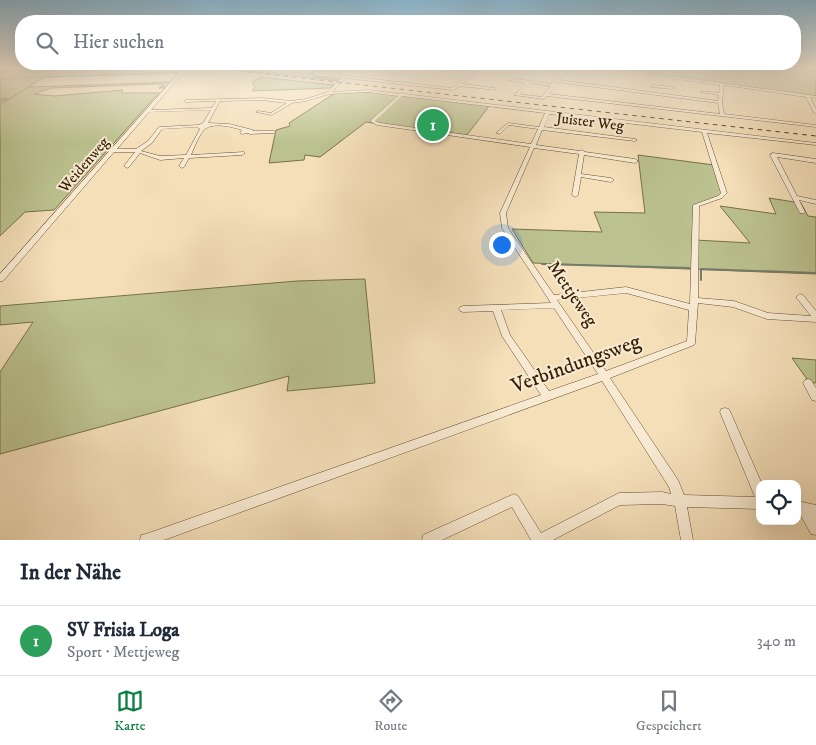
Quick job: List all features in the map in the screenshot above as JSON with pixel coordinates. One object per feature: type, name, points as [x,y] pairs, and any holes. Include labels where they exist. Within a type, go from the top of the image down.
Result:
[{"type":"street","name":"Weidenweg","points":[[0,279],[164,92]]},
{"type":"street","points":[[186,101],[262,99],[291,102],[306,100],[329,93],[343,92]]},
{"type":"street","points":[[379,92],[816,144]]},
{"type":"street","points":[[519,92],[516,95],[816,126]]},
{"type":"street","points":[[544,97],[547,92]]},
{"type":"street","points":[[642,92],[720,102]]},
{"type":"street","points":[[704,92],[721,94],[722,115]]},
{"type":"street","points":[[780,92],[816,97]]},
{"type":"street","points":[[402,94],[372,121],[635,161]]},
{"type":"street","points":[[807,96],[816,113]]},
{"type":"street","points":[[182,166],[219,100]]},
{"type":"street","points":[[258,112],[270,115],[291,102]]},
{"type":"street","points":[[147,112],[176,108],[214,109]]},
{"type":"street","name":"Mettjeweg","points":[[548,112],[503,213],[505,228],[555,301],[674,484],[680,501],[687,540]]},
{"type":"street","name":"Juister Weg","points":[[498,133],[509,123],[635,141]]},
{"type":"street","points":[[127,166],[138,151],[150,142],[161,128],[229,125],[247,131],[274,132]]},
{"type":"street","name":"Verbindungsweg","points":[[146,540],[691,343],[695,209],[696,205],[720,198],[724,193],[704,130]]},
{"type":"street","points":[[113,151],[138,151],[160,158],[242,153]]},
{"type":"street","points":[[575,195],[582,152]]},
{"type":"street","points":[[802,212],[773,155],[816,161]]},
{"type":"street","points":[[579,175],[611,180]]},
{"type":"street","points":[[794,197],[816,202]]},
{"type":"street","points":[[463,309],[496,308],[626,290],[693,304],[734,304],[767,316],[816,318]]},
{"type":"street","points":[[800,297],[816,318]]},
{"type":"street","points":[[496,308],[506,336],[547,396]]},
{"type":"street","points":[[808,383],[816,397]]},
{"type":"street","points":[[725,412],[756,485]]},
{"type":"street","points":[[428,540],[514,500],[539,540],[619,499],[662,498],[680,501],[756,503]]},
{"type":"street","points":[[806,509],[816,529]]},
{"type":"green space","points":[[0,92],[39,92],[34,94],[54,96],[98,92],[165,92],[162,96],[156,96],[54,210],[25,212],[0,236],[0,101],[7,99],[0,99]]},
{"type":"green space","points":[[375,92],[490,105],[467,135],[366,122],[320,157],[305,155],[304,160],[269,163],[276,130],[290,126],[289,123],[335,93]]},
{"type":"green space","points":[[787,92],[816,92],[815,96]]},
{"type":"green space","points":[[638,155],[714,165],[724,193],[720,197],[696,205],[695,240],[750,243],[720,206],[776,214],[769,198],[801,203],[808,216],[816,217],[816,274],[533,263],[512,229],[602,232],[594,212],[645,213]]},
{"type":"green space","points":[[365,279],[375,383],[287,391],[289,376],[0,454],[0,372],[33,322],[0,325],[0,306],[297,281]]},
{"type":"green space","points":[[792,358],[816,360],[816,383],[809,382]]},
{"type":"waterway","points":[[0,105],[20,92]]},
{"type":"waterway","points":[[542,264],[689,268]]},
{"type":"waterway","points":[[701,280],[701,269],[816,273]]},
{"type":"railway","points":[[427,92],[816,136]]},
{"type":"place","name":"SV Frisia Loga","points":[[433,125]]}]
